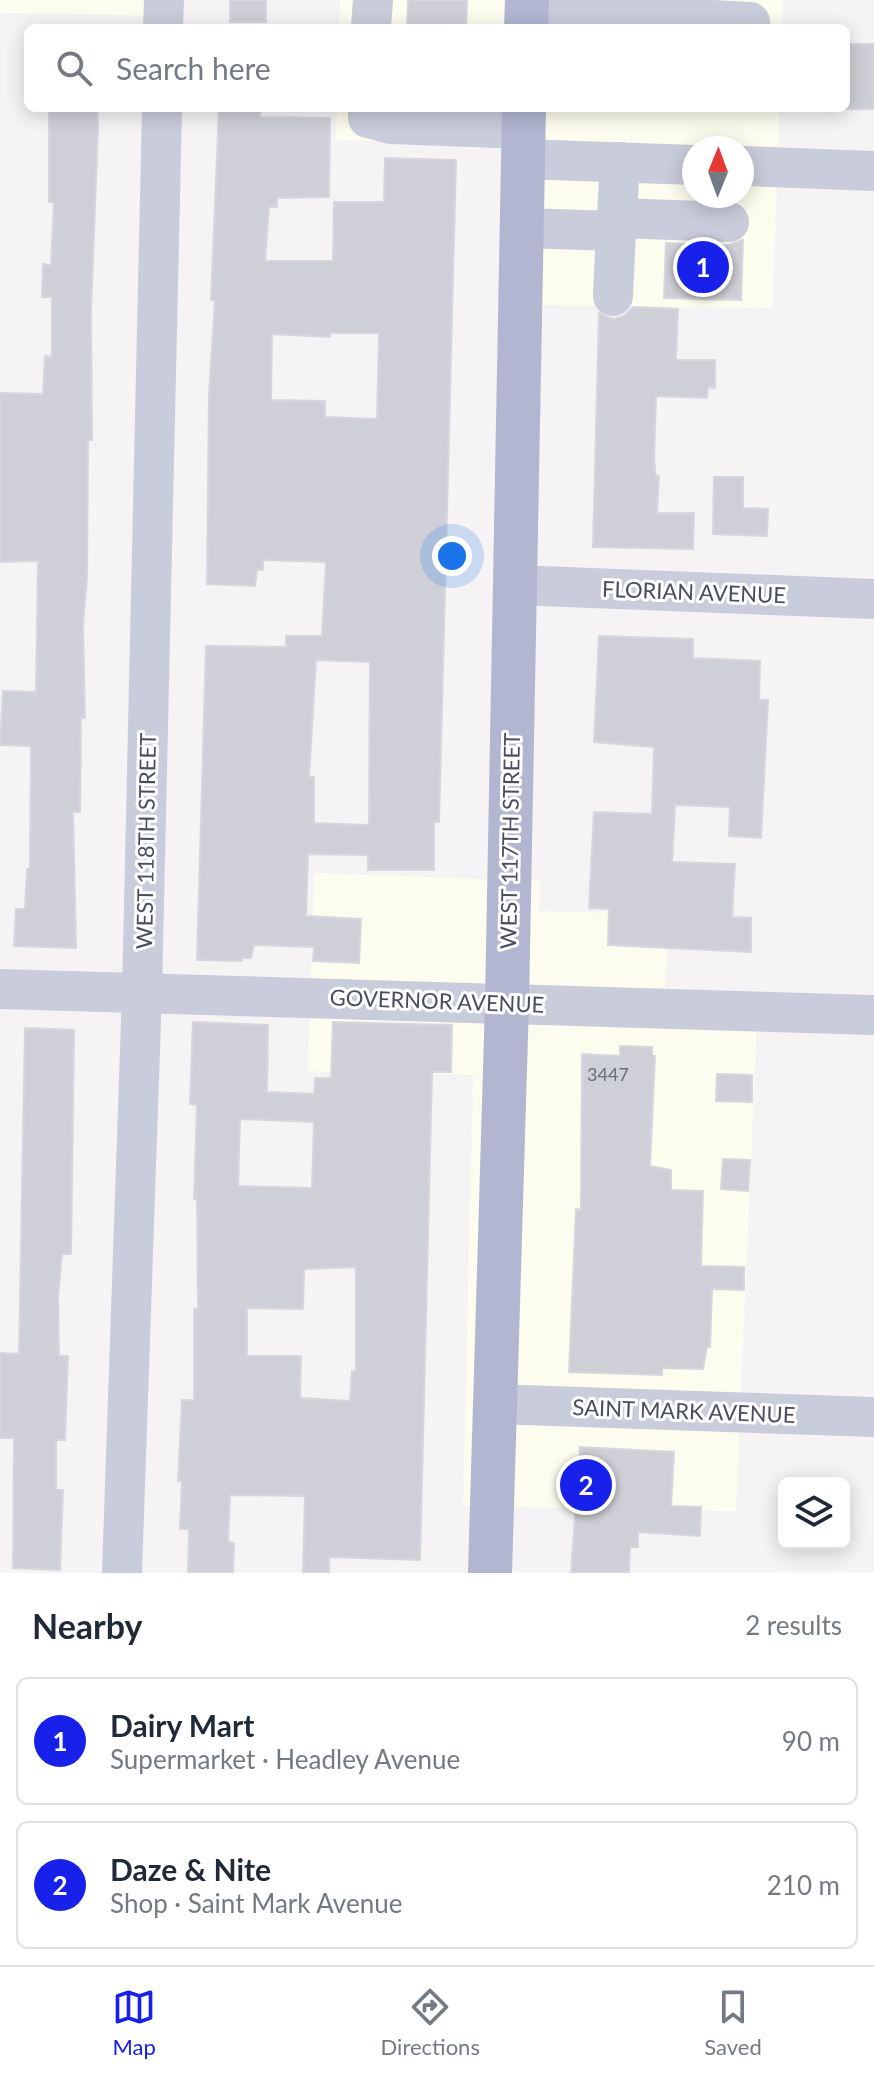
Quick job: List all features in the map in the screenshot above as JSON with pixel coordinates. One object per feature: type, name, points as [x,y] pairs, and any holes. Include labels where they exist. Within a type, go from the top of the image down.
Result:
[{"type":"main road","name":"WEST 117TH STREET","points":[[490,1573],[507,1002],[523,132]]},
{"type":"street","points":[[163,24],[164,0]]},
{"type":"street","points":[[371,24],[373,0]]},
{"type":"street","points":[[526,13],[750,22]]},
{"type":"street","name":"WEST 118TH STREET","points":[[122,1573],[142,992],[162,112]]},
{"type":"street","points":[[368,112],[368,118],[391,124],[523,132],[620,162],[682,165]]},
{"type":"street","points":[[613,296],[620,162]]},
{"type":"street","points":[[754,166],[874,171]]},
{"type":"street","points":[[521,228],[729,222]]},
{"type":"street","name":"FLORIAN AVENUE","points":[[515,585],[874,599]]},
{"type":"street","name":"GOVERNOR AVENUE","points":[[0,989],[874,1015]]},
{"type":"street","name":"SAINT MARK AVENUE","points":[[495,1404],[874,1417]]},
{"type":"shaded area","points":[[0,0],[172,0],[172,16],[0,13]]},
{"type":"shaded area","points":[[340,0],[783,0],[782,24],[339,24]]},
{"type":"shaded area","points":[[337,112],[779,112],[773,308],[527,305],[531,145],[336,140]]},
{"type":"shaded area","points":[[314,873],[540,881],[539,911],[668,914],[665,992],[758,995],[736,1511],[463,1506],[473,1075],[308,1071]]},
{"type":"building","points":[[230,0],[266,0],[266,22],[230,22]]},
{"type":"building","points":[[408,0],[467,0],[466,24],[407,24]]},
{"type":"building","points":[[850,44],[874,44],[874,109],[850,109]]},
{"type":"building","points":[[49,112],[97,112],[91,311],[92,440],[88,440],[87,578],[83,625],[85,718],[81,718],[80,812],[73,812],[76,948],[14,946],[16,909],[25,909],[27,869],[30,869],[31,746],[0,745],[3,691],[36,692],[38,561],[0,562],[0,393],[43,394],[45,356],[52,357],[52,297],[42,297],[43,264],[51,265],[54,202],[49,202]]},
{"type":"building","points":[[219,112],[260,112],[260,117],[330,118],[329,197],[277,198],[277,207],[269,207],[265,261],[333,261],[334,202],[384,202],[385,158],[456,160],[439,822],[434,822],[434,870],[368,870],[368,855],[308,854],[306,916],[361,919],[359,963],[313,961],[314,947],[254,945],[251,958],[242,958],[242,961],[197,960],[206,646],[286,647],[286,636],[322,636],[326,562],[263,560],[263,570],[257,570],[255,586],[207,584],[209,394],[215,300],[211,300]],"holes":[[[330,333],[379,333],[377,419],[325,417],[325,401],[271,400],[272,334],[330,337]],[[316,660],[370,662],[369,825],[314,823],[314,777],[309,777]]]},
{"type":"building","points":[[743,240],[741,300],[664,298],[666,243],[728,245]]},
{"type":"building","points":[[633,307],[678,309],[676,360],[715,360],[715,388],[708,387],[707,398],[656,396],[654,459],[656,476],[659,476],[657,513],[694,513],[693,549],[593,547],[599,313],[613,319],[624,316]]},
{"type":"building","points":[[714,477],[743,477],[743,508],[768,509],[767,536],[713,534]]},
{"type":"building","points":[[599,636],[693,639],[693,658],[760,661],[759,700],[768,700],[761,838],[729,836],[730,807],[675,805],[672,862],[735,864],[732,917],[751,918],[751,952],[608,945],[609,909],[589,908],[594,812],[652,814],[654,747],[594,742]]},
{"type":"building","points":[[193,1022],[268,1025],[267,1092],[314,1094],[315,1078],[331,1078],[333,1022],[452,1025],[451,1072],[432,1072],[420,1560],[329,1557],[329,1573],[303,1573],[305,1496],[230,1495],[228,1542],[234,1543],[233,1573],[188,1573],[189,1529],[180,1529],[182,1481],[178,1481],[182,1400],[194,1400],[194,1309],[198,1309],[197,1199],[194,1199],[197,1105],[190,1104]],"holes":[[[240,1119],[314,1122],[312,1188],[238,1186]],[[356,1267],[356,1371],[352,1371],[350,1401],[300,1398],[301,1356],[247,1356],[247,1308],[303,1309],[304,1269]]]},
{"type":"building","points":[[25,1028],[74,1030],[71,1254],[62,1254],[58,1298],[59,1356],[68,1356],[65,1440],[56,1440],[56,1490],[63,1490],[60,1570],[13,1568],[14,1438],[0,1438],[0,1353],[19,1354]]},
{"type":"building","points":[[620,1046],[652,1047],[652,1056],[655,1056],[650,1166],[671,1170],[671,1190],[703,1191],[701,1266],[744,1267],[744,1290],[712,1289],[710,1347],[707,1347],[703,1369],[662,1368],[662,1375],[569,1372],[576,1209],[581,1210],[582,1054],[620,1056]]},
{"type":"building","points":[[717,1074],[752,1075],[752,1102],[716,1101]]},
{"type":"building","points":[[723,1159],[750,1160],[748,1191],[721,1189]]},
{"type":"building","points":[[580,1447],[674,1452],[671,1506],[701,1507],[700,1536],[638,1532],[638,1547],[630,1547],[629,1573],[571,1573]]},
{"type":"place","name":"Dairy Mart","points":[[703,267]]},
{"type":"place","name":"Daze & Nite","points":[[586,1485]]}]
